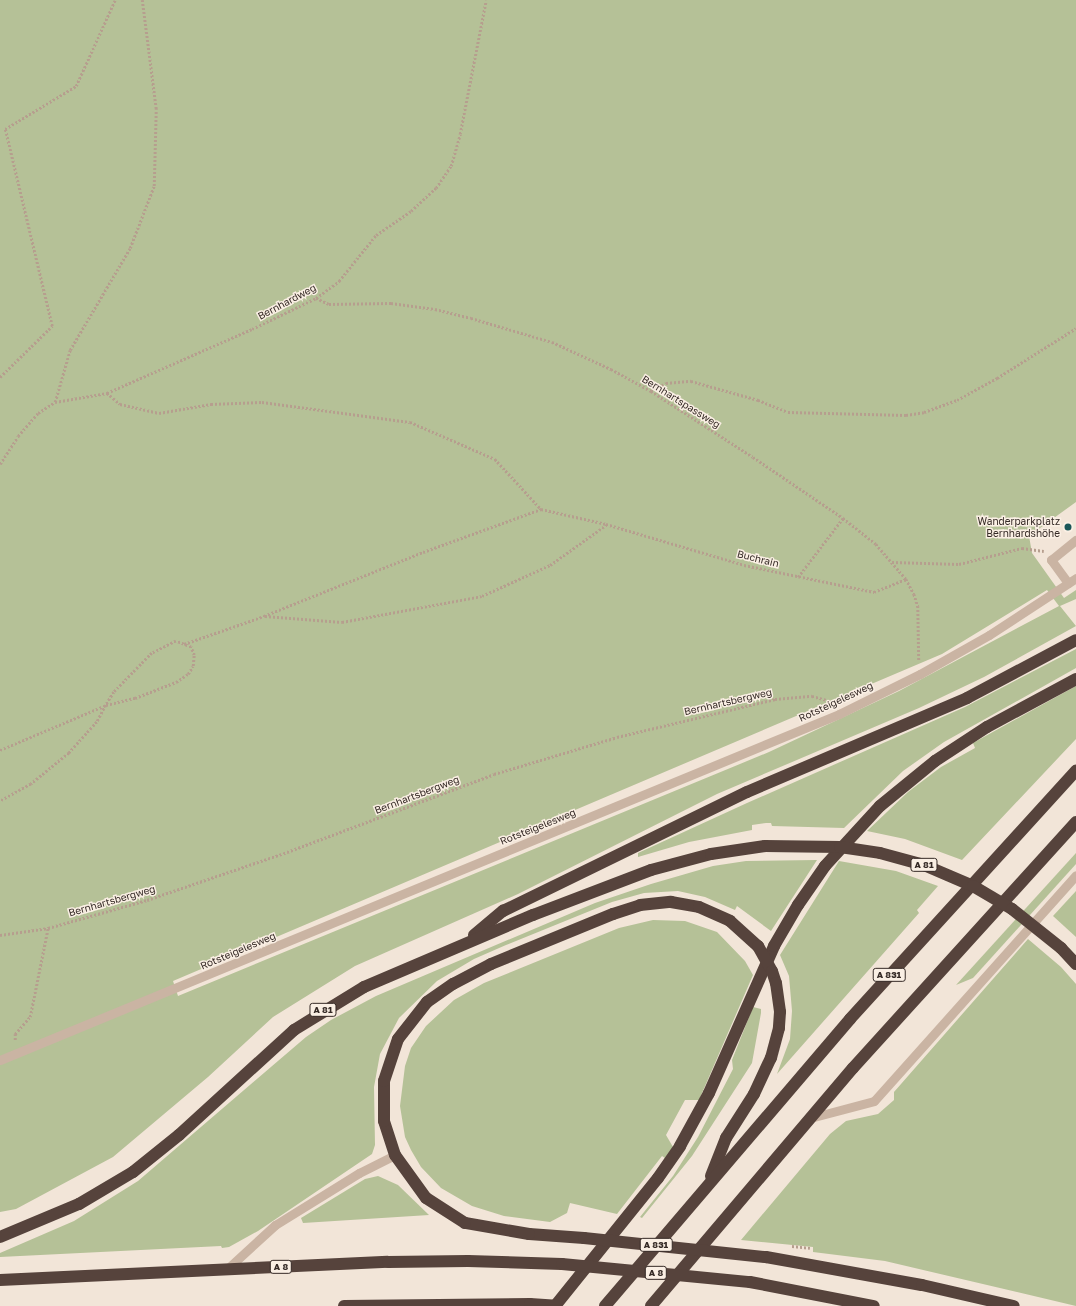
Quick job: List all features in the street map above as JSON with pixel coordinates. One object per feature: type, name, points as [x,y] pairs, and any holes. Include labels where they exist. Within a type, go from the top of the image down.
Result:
[{"type":"highway","points":[[464,943],[503,911],[747,792],[960,701],[1076,640]]},
{"type":"highway","points":[[344,1306],[530,1304],[556,1306],[658,1178],[680,1146],[709,1093],[774,946],[798,905],[825,866],[880,806],[935,761],[987,727],[1076,679]]},
{"type":"highway","name":"A 831","points":[[605,1306],[707,1185],[913,948],[1076,771]]},
{"type":"highway","points":[[651,1306],[810,1118],[925,987],[1076,822]]},
{"type":"highway","name":"A 81","points":[[0,1238],[79,1204],[132,1172],[178,1135],[270,1050],[318,1013],[364,987],[464,943],[651,870],[711,854],[766,846],[840,847],[880,853],[924,865],[956,877],[1000,902],[1061,948],[1076,964]]},
{"type":"highway","points":[[707,1185],[726,1138],[754,1094],[771,1058],[779,1028],[780,1012],[776,983],[772,971],[758,946],[730,921],[713,911],[685,904],[640,905],[491,964],[453,984],[427,1002],[398,1039],[384,1081],[384,1121],[395,1155],[426,1198],[465,1223],[529,1234],[584,1238],[766,1257],[922,1285],[1014,1306]]},
{"type":"highway","name":"A 8","points":[[0,1280],[227,1269],[468,1261],[562,1264],[750,1282],[874,1306]]},
{"type":"lane","points":[[1072,580],[1051,560],[1076,540]]},
{"type":"lane","name":"Rotsteigelesweg","points":[[0,1060],[838,714],[920,674],[1027,612],[1072,580]]},
{"type":"lane","points":[[810,1118],[874,1101],[1076,875]]},
{"type":"lane","points":[[227,1269],[275,1225],[359,1173],[395,1155]]},
{"type":"path","points":[[0,377],[52,326],[5,129],[76,86],[114,0]]},
{"type":"path","points":[[55,402],[70,350],[130,248],[154,186],[156,109],[142,0]]},
{"type":"path","name":"Bernhardweg","points":[[0,464],[18,436],[33,419],[55,402],[108,393],[316,298],[339,281],[376,236],[411,211],[436,188],[451,166],[460,134],[486,0]]},
{"type":"path","name":"Bernhartspassweg","points":[[316,298],[329,304],[390,303],[435,309],[471,318],[552,342],[611,368],[651,391],[843,518],[876,544],[906,579],[918,606],[920,674]]},
{"type":"path","points":[[651,391],[666,382],[691,381],[758,400],[788,412],[906,415],[924,412],[957,400],[997,378],[1076,328]]},
{"type":"path","points":[[108,393],[120,404],[159,413],[211,404],[262,402],[410,422],[495,459],[541,509],[423,552],[264,616],[184,644]]},
{"type":"path","name":"Buchrain","points":[[541,509],[606,524],[744,565],[874,592],[906,579]]},
{"type":"path","points":[[798,577],[843,518]]},
{"type":"path","points":[[264,616],[342,622],[482,596],[550,565],[606,524]]},
{"type":"path","points":[[892,562],[967,564],[1027,547],[1042,549],[1051,560]]},
{"type":"path","points":[[0,750],[106,705],[160,689],[188,674],[194,666],[194,656],[191,647],[176,641],[152,653],[131,673],[106,705],[97,722],[69,753],[31,784],[0,801]]},
{"type":"path","name":"Bernhartsbergweg","points":[[0,935],[48,928],[147,900],[222,875],[494,774],[617,737],[797,696],[827,700],[838,714]]},
{"type":"path","points":[[14,1055],[15,1034],[30,1017],[48,928]]},
{"type":"green space","points":[[0,0],[1076,0],[1076,502],[1029,536],[1032,553],[1064,598],[1076,590],[1076,599],[1060,606],[1076,626],[984,677],[919,708],[717,794],[518,894],[355,966],[273,1017],[208,1077],[113,1157],[16,1209],[0,1212]],"holes":[[[1047,590],[1059,606],[899,691],[769,752],[178,996],[173,981],[942,654]]]},
{"type":"green space","points":[[1076,649],[1076,668],[944,742],[903,771],[844,828],[772,826],[771,823],[766,823],[752,825],[752,830],[689,842],[638,857],[638,853],[747,803],[965,707]]},
{"type":"green space","points":[[1076,686],[1076,739],[962,860],[905,839],[867,831],[908,792],[941,767],[975,748],[973,743]]},
{"type":"green space","points":[[1076,853],[1076,864],[973,978],[956,985]]},
{"type":"green space","points":[[817,860],[771,931],[737,906],[735,910],[705,897],[678,891],[644,893],[612,902],[506,945],[474,959],[437,981],[399,1018],[380,1054],[374,1087],[375,1145],[372,1154],[258,1231],[229,1247],[222,1248],[221,1246],[0,1257],[0,1253],[74,1221],[138,1181],[306,1037],[331,1020],[376,996],[595,903],[651,884],[713,866],[746,861]]},
{"type":"green space","points":[[839,861],[896,871],[938,886],[917,910],[919,913],[777,1074],[790,1039],[792,1011],[789,976],[780,955]]},
{"type":"green space","points":[[1076,891],[1076,937],[1053,916]]},
{"type":"green space","points":[[653,920],[685,921],[717,932],[745,961],[753,975],[699,1100],[685,1100],[666,1135],[673,1147],[665,1158],[662,1156],[617,1214],[570,1203],[567,1213],[550,1222],[504,1216],[472,1206],[441,1188],[421,1167],[411,1150],[405,1137],[400,1106],[405,1066],[411,1048],[426,1026],[454,1000],[484,983],[619,928]]},
{"type":"green space","points":[[1028,939],[1061,967],[1076,984],[1076,1306],[885,1261],[813,1252],[813,1247],[741,1240],[830,1134],[846,1121],[878,1114],[894,1100],[894,1092]]},
{"type":"green space","points":[[753,1007],[761,1009],[761,1013],[752,1063],[692,1156],[642,1218],[640,1217],[673,1176],[698,1137],[733,1069],[732,1060]]},
{"type":"green space","points":[[378,1176],[398,1185],[429,1215],[303,1223],[301,1218],[365,1179]]},
{"type":"place","name":"Wanderparkplatz Bernhardshöhe","points":[[1068,527]]}]
